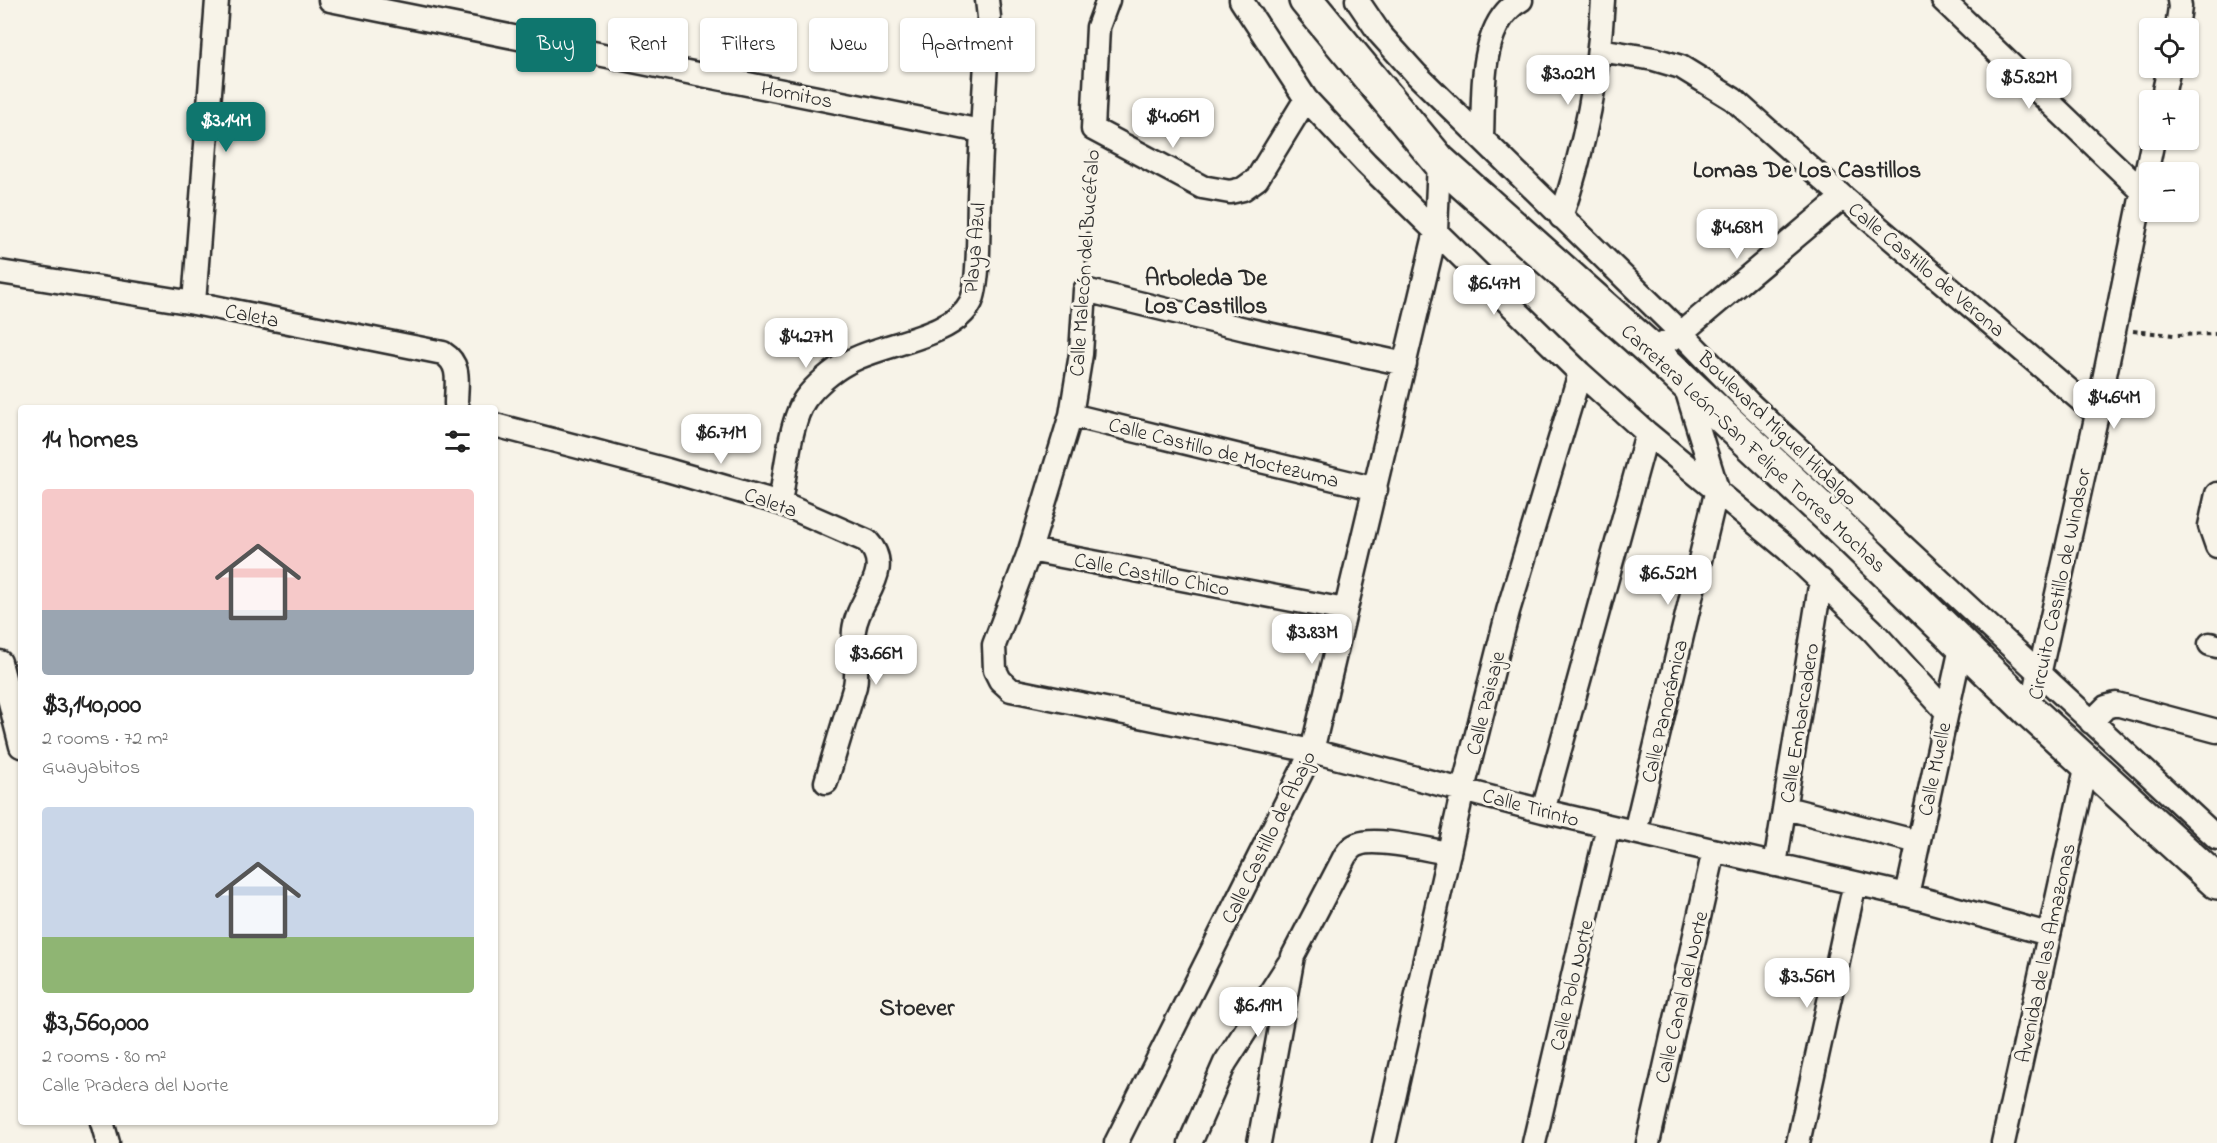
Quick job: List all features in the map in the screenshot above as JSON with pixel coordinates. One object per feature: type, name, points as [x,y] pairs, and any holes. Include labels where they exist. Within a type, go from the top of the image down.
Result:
[{"type":"main road","name":"Carretera León-San Felipe Torres Mochas","points":[[1306,0],[1439,161],[1652,351],[1962,643],[2031,712],[2217,882]]},
{"type":"street","points":[[194,303],[217,0]]},
{"type":"street","name":"Hornitos","points":[[330,0],[981,131]]},
{"type":"street","name":"Playa Azul","points":[[780,503],[793,429],[805,399],[824,380],[848,362],[940,329],[961,314],[971,301],[976,277],[981,131],[989,17],[987,0]]},
{"type":"street","name":"Calle Malecón del Bucéfalo","points":[[1093,129],[1098,27],[1103,8],[1108,0]]},
{"type":"street","points":[[1241,0],[1306,99],[1366,163],[1580,373],[1647,433],[1717,489],[1821,580],[1872,630],[1946,711]]},
{"type":"street","name":"Boulevard Miguel Hidalgo","points":[[1357,0],[1380,34],[1417,75],[1482,136],[1748,402],[2217,838]]},
{"type":"street","points":[[1482,136],[1485,71],[1494,31],[1502,17],[1521,0]]},
{"type":"street","points":[[1561,217],[1575,176],[1600,50],[1603,0]]},
{"type":"street","points":[[1943,0],[2139,188]]},
{"type":"street","points":[[2178,18],[2179,0]]},
{"type":"street","name":"Calle Castillo de Verona","points":[[1600,50],[1654,59],[1681,68],[1733,99],[1843,197],[2097,414]]},
{"type":"street","points":[[1093,129],[1202,187],[1230,192],[1243,189],[1257,179],[1306,99]]},
{"type":"street","name":"Calle Castillo de Abajo","points":[[1116,1143],[1312,751],[1436,231],[1439,161]]},
{"type":"street","points":[[1652,351],[1681,333],[1843,197]]},
{"type":"street","name":"Circuito Castillo de Windsor","points":[[2031,712],[2097,414],[2139,206]]},
{"type":"street","name":"Caleta","points":[[0,272],[194,303],[443,353],[452,359],[456,370],[456,405]]},
{"type":"street","points":[[1085,290],[1245,329],[1405,364]]},
{"type":"street","name":"Calle Malecón del Bucéfalo","points":[[1011,690],[1000,680],[995,670],[994,645],[1030,550],[1071,416],[1081,354],[1085,290]]},
{"type":"street","name":"Calle Paisaje","points":[[1384,1143],[1463,789],[1508,611],[1580,373]]},
{"type":"street","points":[[1683,381],[1717,489]]},
{"type":"street","name":"Calle Castillo de Moctezuma","points":[[1071,416],[1376,489]]},
{"type":"street","name":"Caleta","points":[[498,426],[780,503],[867,541],[875,549],[879,561],[877,575],[857,617],[854,644],[858,674],[826,782]]},
{"type":"street","points":[[1543,811],[1647,433]]},
{"type":"street","name":"Calle Panorámica","points":[[1635,832],[1717,489]]},
{"type":"street","points":[[2217,494],[2210,526],[2217,546]]},
{"type":"street","name":"Calle Castillo Chico","points":[[1030,550],[1345,610]]},
{"type":"street","name":"Calle Embarcadero","points":[[1775,865],[1821,580]]},
{"type":"street","name":"Calle Muelle","points":[[1906,895],[1962,643]]},
{"type":"street","points":[[0,662],[18,734]]},
{"type":"street","name":"Calle Tirinto","points":[[1011,690],[1312,751],[1543,811],[1906,895],[2048,934]]},
{"type":"street","points":[[2091,722],[2106,707],[2116,704],[2217,731]]},
{"type":"street","name":"Avenida de las Amazonas","points":[[2003,1143],[2087,764]]},
{"type":"street","points":[[1786,808],[1918,842]]},
{"type":"street","name":"Calle Polo Norte","points":[[1534,1143],[1608,826]]},
{"type":"street","points":[[1190,1143],[1225,1063],[1296,951],[1351,847],[1374,841],[1449,853]]},
{"type":"street","name":"Calle Canal del Norte","points":[[1648,1143],[1714,851]]},
{"type":"street","points":[[1798,1143],[1855,883]]},
{"type":"street","points":[[1259,1143],[1296,951]]},
{"type":"street","points":[[103,1125],[108,1143]]},
{"type":"path","name":"Calle Malecón del Bucéfalo","points":[[1085,290],[1093,129]]},
{"type":"path","points":[[2114,329],[2174,335],[2217,334]]},
{"type":"district","name":"Lomas De Los Castillos","points":[[1807,169]]},
{"type":"district","name":"Arboleda De Los Castillos","points":[[1206,291]]},
{"type":"district","name":"Stoever","points":[[917,1007]]}]
